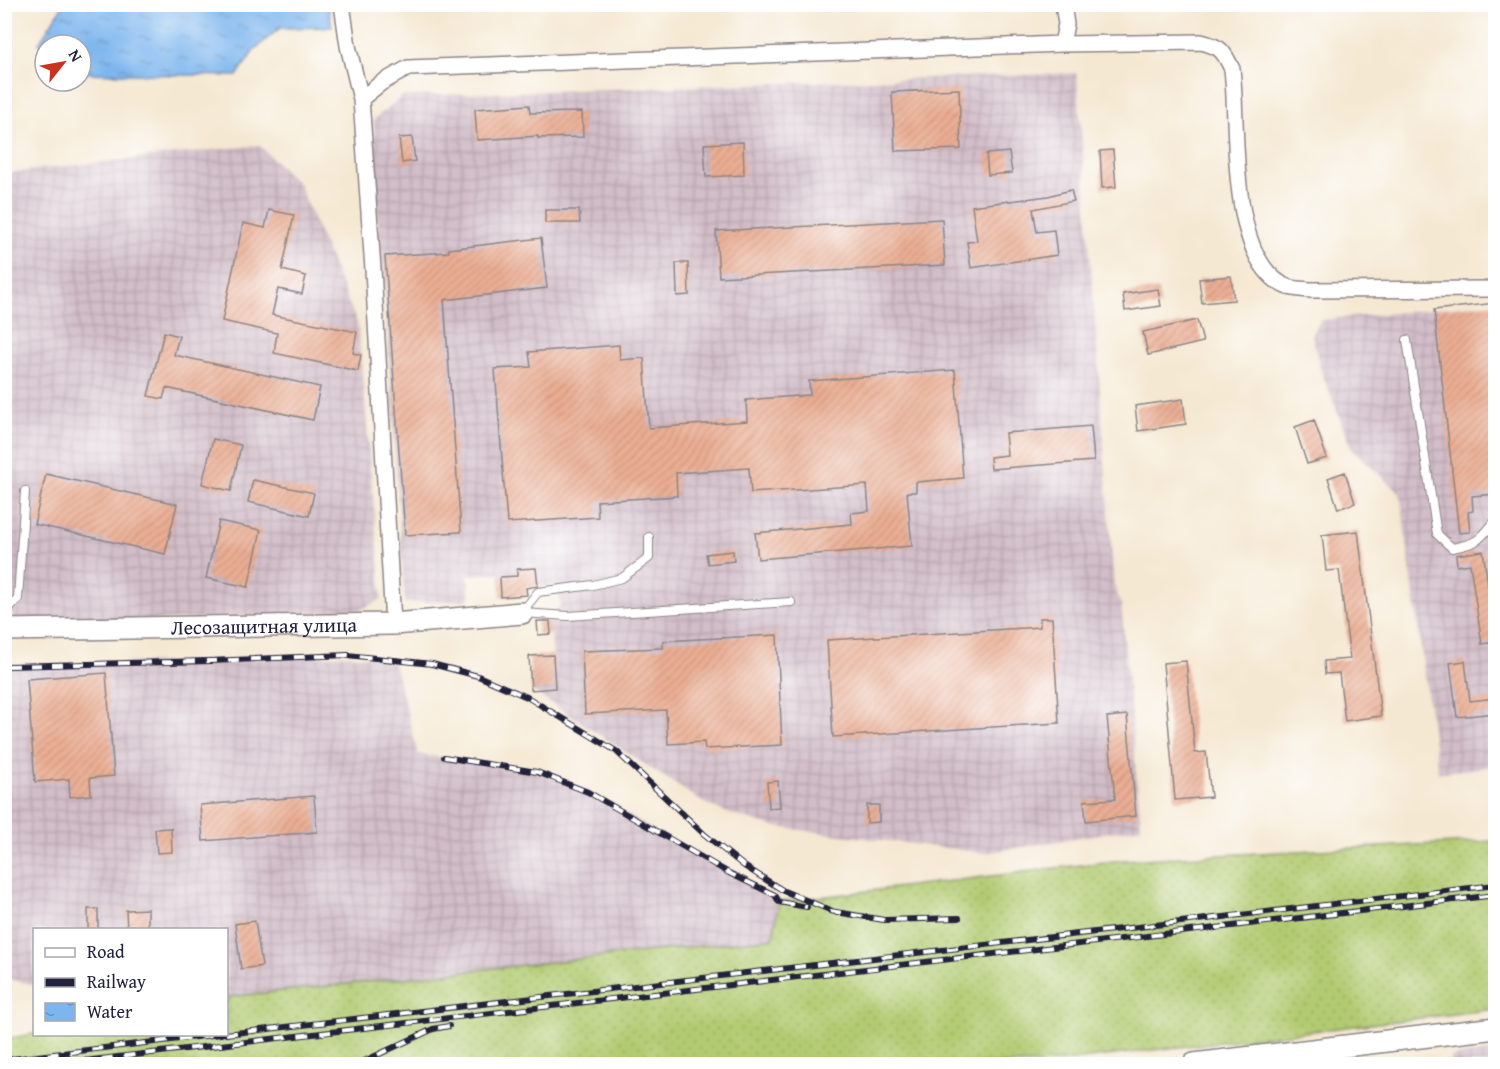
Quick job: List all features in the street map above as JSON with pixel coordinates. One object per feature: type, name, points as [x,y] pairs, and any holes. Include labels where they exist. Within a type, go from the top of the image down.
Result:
[{"type":"street","points":[[342,4],[348,46],[361,99],[374,281],[393,624]]},
{"type":"street","points":[[1062,44],[1066,24],[1063,4]]},
{"type":"street","points":[[361,99],[381,82],[408,68],[1062,44],[1201,42],[1217,46],[1232,69],[1242,214],[1248,237],[1266,272],[1284,286],[1310,290],[1496,289]]},
{"type":"street","name":"Лесозащитная улица","points":[[4,630],[393,624],[522,613]]},
{"type":"street","points":[[1194,1065],[1285,1059],[1496,1028]]},
{"type":"lane","points":[[1407,340],[1437,534],[1452,548],[1471,544],[1480,539],[1496,520]]},
{"type":"lane","points":[[4,613],[18,599],[26,491]]},
{"type":"lane","points":[[522,613],[538,591],[593,585],[622,578],[649,558],[649,537]]},
{"type":"lane","points":[[522,613],[568,616],[791,602]]},
{"type":"shaded area","points":[[1077,73],[1114,585],[1121,604],[1141,827],[985,853],[771,826],[730,814],[704,803],[531,690],[555,688],[550,620],[560,606],[558,586],[527,588],[527,595],[501,597],[499,573],[468,575],[470,600],[405,603],[385,295],[379,240],[373,120],[403,96]]},
{"type":"shaded area","points":[[259,145],[299,185],[358,325],[382,599],[360,610],[34,627],[16,623],[4,602],[4,173]]},
{"type":"shaded area","points":[[1495,303],[1495,766],[1438,773],[1400,493],[1352,449],[1320,368],[1312,334],[1321,320]]},
{"type":"shaded area","points":[[347,655],[393,659],[418,754],[537,772],[588,792],[779,902],[773,938],[228,997],[228,928],[33,928],[33,985],[5,978],[5,666]]},
{"type":"shaded area","points":[[1495,1051],[1495,1064],[1451,1064],[1451,1057]]},
{"type":"green space","points":[[1495,841],[1495,1009],[1039,1064],[5,1064],[5,1039],[33,1034],[33,1036],[228,1036],[228,997],[773,938],[779,902],[1122,860]]},
{"type":"water","points":[[63,5],[328,5],[332,27],[280,28],[254,50],[237,76],[93,73],[93,33],[45,33]]},
{"type":"building","points":[[959,89],[961,149],[895,151],[892,92]]},
{"type":"building","points":[[529,105],[530,113],[582,112],[583,137],[538,138],[538,136],[477,140],[475,109]]},
{"type":"building","points":[[412,137],[415,161],[402,163],[399,138]]},
{"type":"building","points":[[743,142],[744,175],[706,177],[704,144]]},
{"type":"building","points":[[1113,150],[1116,187],[1102,188],[1100,151]]},
{"type":"building","points":[[1009,152],[1012,173],[988,175],[986,154]]},
{"type":"building","points":[[1071,190],[1074,201],[1033,209],[1037,232],[1054,230],[1057,255],[971,268],[967,242],[977,241],[972,206],[1048,196]]},
{"type":"building","points":[[269,210],[294,215],[282,270],[306,276],[302,294],[278,289],[272,315],[357,332],[353,353],[361,355],[358,371],[274,353],[277,333],[222,321],[243,223],[265,228]]},
{"type":"building","points":[[545,210],[579,210],[580,223],[545,223]]},
{"type":"building","points":[[942,219],[945,265],[719,277],[716,231]]},
{"type":"building","points":[[541,238],[547,288],[444,300],[461,532],[405,535],[385,256],[449,252],[449,249]]},
{"type":"building","points":[[676,263],[688,263],[689,295],[677,296]]},
{"type":"building","points":[[1231,276],[1234,300],[1202,303],[1199,279]]},
{"type":"building","points":[[1158,289],[1161,306],[1125,311],[1123,294]]},
{"type":"building","points":[[1496,303],[1496,494],[1472,496],[1473,511],[1468,512],[1470,532],[1459,533],[1434,310]]},
{"type":"building","points":[[1197,320],[1203,342],[1148,355],[1143,332]]},
{"type":"building","points":[[164,332],[179,336],[174,355],[320,387],[313,420],[166,388],[163,399],[148,396]]},
{"type":"building","points":[[619,345],[620,360],[644,358],[649,428],[747,421],[746,400],[810,395],[809,381],[955,370],[963,478],[916,482],[916,492],[907,492],[912,546],[758,559],[755,533],[852,524],[851,513],[869,511],[867,485],[751,493],[749,468],[676,473],[677,496],[597,501],[598,517],[507,523],[495,369],[531,367],[529,352]]},
{"type":"building","points":[[1183,399],[1186,424],[1138,431],[1135,406]]},
{"type":"building","points":[[1314,420],[1327,458],[1307,464],[1295,427]]},
{"type":"building","points":[[1091,426],[1094,461],[991,469],[990,457],[1007,455],[1005,433]]},
{"type":"building","points":[[213,439],[241,445],[231,491],[202,484]]},
{"type":"building","points":[[1345,472],[1355,503],[1338,509],[1328,478]]},
{"type":"building","points":[[46,474],[177,504],[165,554],[34,524]]},
{"type":"building","points":[[253,480],[314,493],[309,516],[248,502]]},
{"type":"building","points":[[219,521],[261,530],[248,587],[206,578]]},
{"type":"building","points":[[1358,531],[1381,716],[1345,721],[1339,673],[1325,674],[1324,661],[1350,659],[1339,570],[1326,571],[1322,535]]},
{"type":"building","points":[[733,551],[734,561],[708,564],[706,554]]},
{"type":"building","points":[[1483,551],[1493,619],[1496,618],[1496,642],[1482,644],[1470,564],[1457,566],[1456,555]]},
{"type":"building","points":[[536,568],[538,586],[526,588],[527,595],[501,597],[500,577],[517,576],[517,569]]},
{"type":"building","points":[[1040,618],[1052,618],[1059,723],[833,737],[827,640],[1040,627]]},
{"type":"building","points":[[537,621],[550,621],[551,634],[538,635]]},
{"type":"building","points":[[777,635],[782,745],[705,749],[704,742],[668,744],[666,710],[585,714],[582,651],[663,648],[663,641]]},
{"type":"building","points":[[553,655],[555,688],[531,690],[529,656]]},
{"type":"building","points":[[1186,661],[1195,753],[1206,752],[1211,797],[1175,800],[1163,663]]},
{"type":"building","points":[[1465,661],[1470,701],[1496,698],[1496,713],[1457,717],[1450,663]]},
{"type":"building","points":[[106,673],[114,776],[90,778],[91,795],[70,797],[69,779],[35,782],[27,679]]},
{"type":"building","points":[[1127,715],[1136,816],[1086,821],[1084,801],[1115,799],[1107,717]]},
{"type":"building","points":[[778,781],[780,807],[769,808],[767,782]]},
{"type":"building","points":[[314,796],[317,832],[203,841],[200,805]]},
{"type":"building","points":[[867,805],[879,805],[879,822],[867,823]]},
{"type":"building","points":[[171,828],[172,852],[157,853],[155,829]]},
{"type":"building","points":[[88,909],[98,909],[98,928],[88,928]]},
{"type":"building","points":[[148,909],[148,928],[127,928],[126,910]]},
{"type":"building","points":[[255,921],[262,966],[241,969],[235,924]]},
{"type":"railway","points":[[8,666],[347,655],[432,664],[478,676],[527,697],[616,751],[704,834],[744,866],[784,891],[837,913]]},
{"type":"railway","points":[[444,757],[537,772],[588,792],[729,873],[775,895],[779,902],[807,907]]},
{"type":"railway","points":[[228,1034],[1496,885]]},
{"type":"railway","points":[[58,1064],[1496,895]]},
{"type":"railway","points":[[830,911],[884,920],[959,918]]},
{"type":"railway","points":[[358,1064],[433,1029],[449,1026]]},
{"type":"railway","points":[[4,1060],[204,1036]]}]
